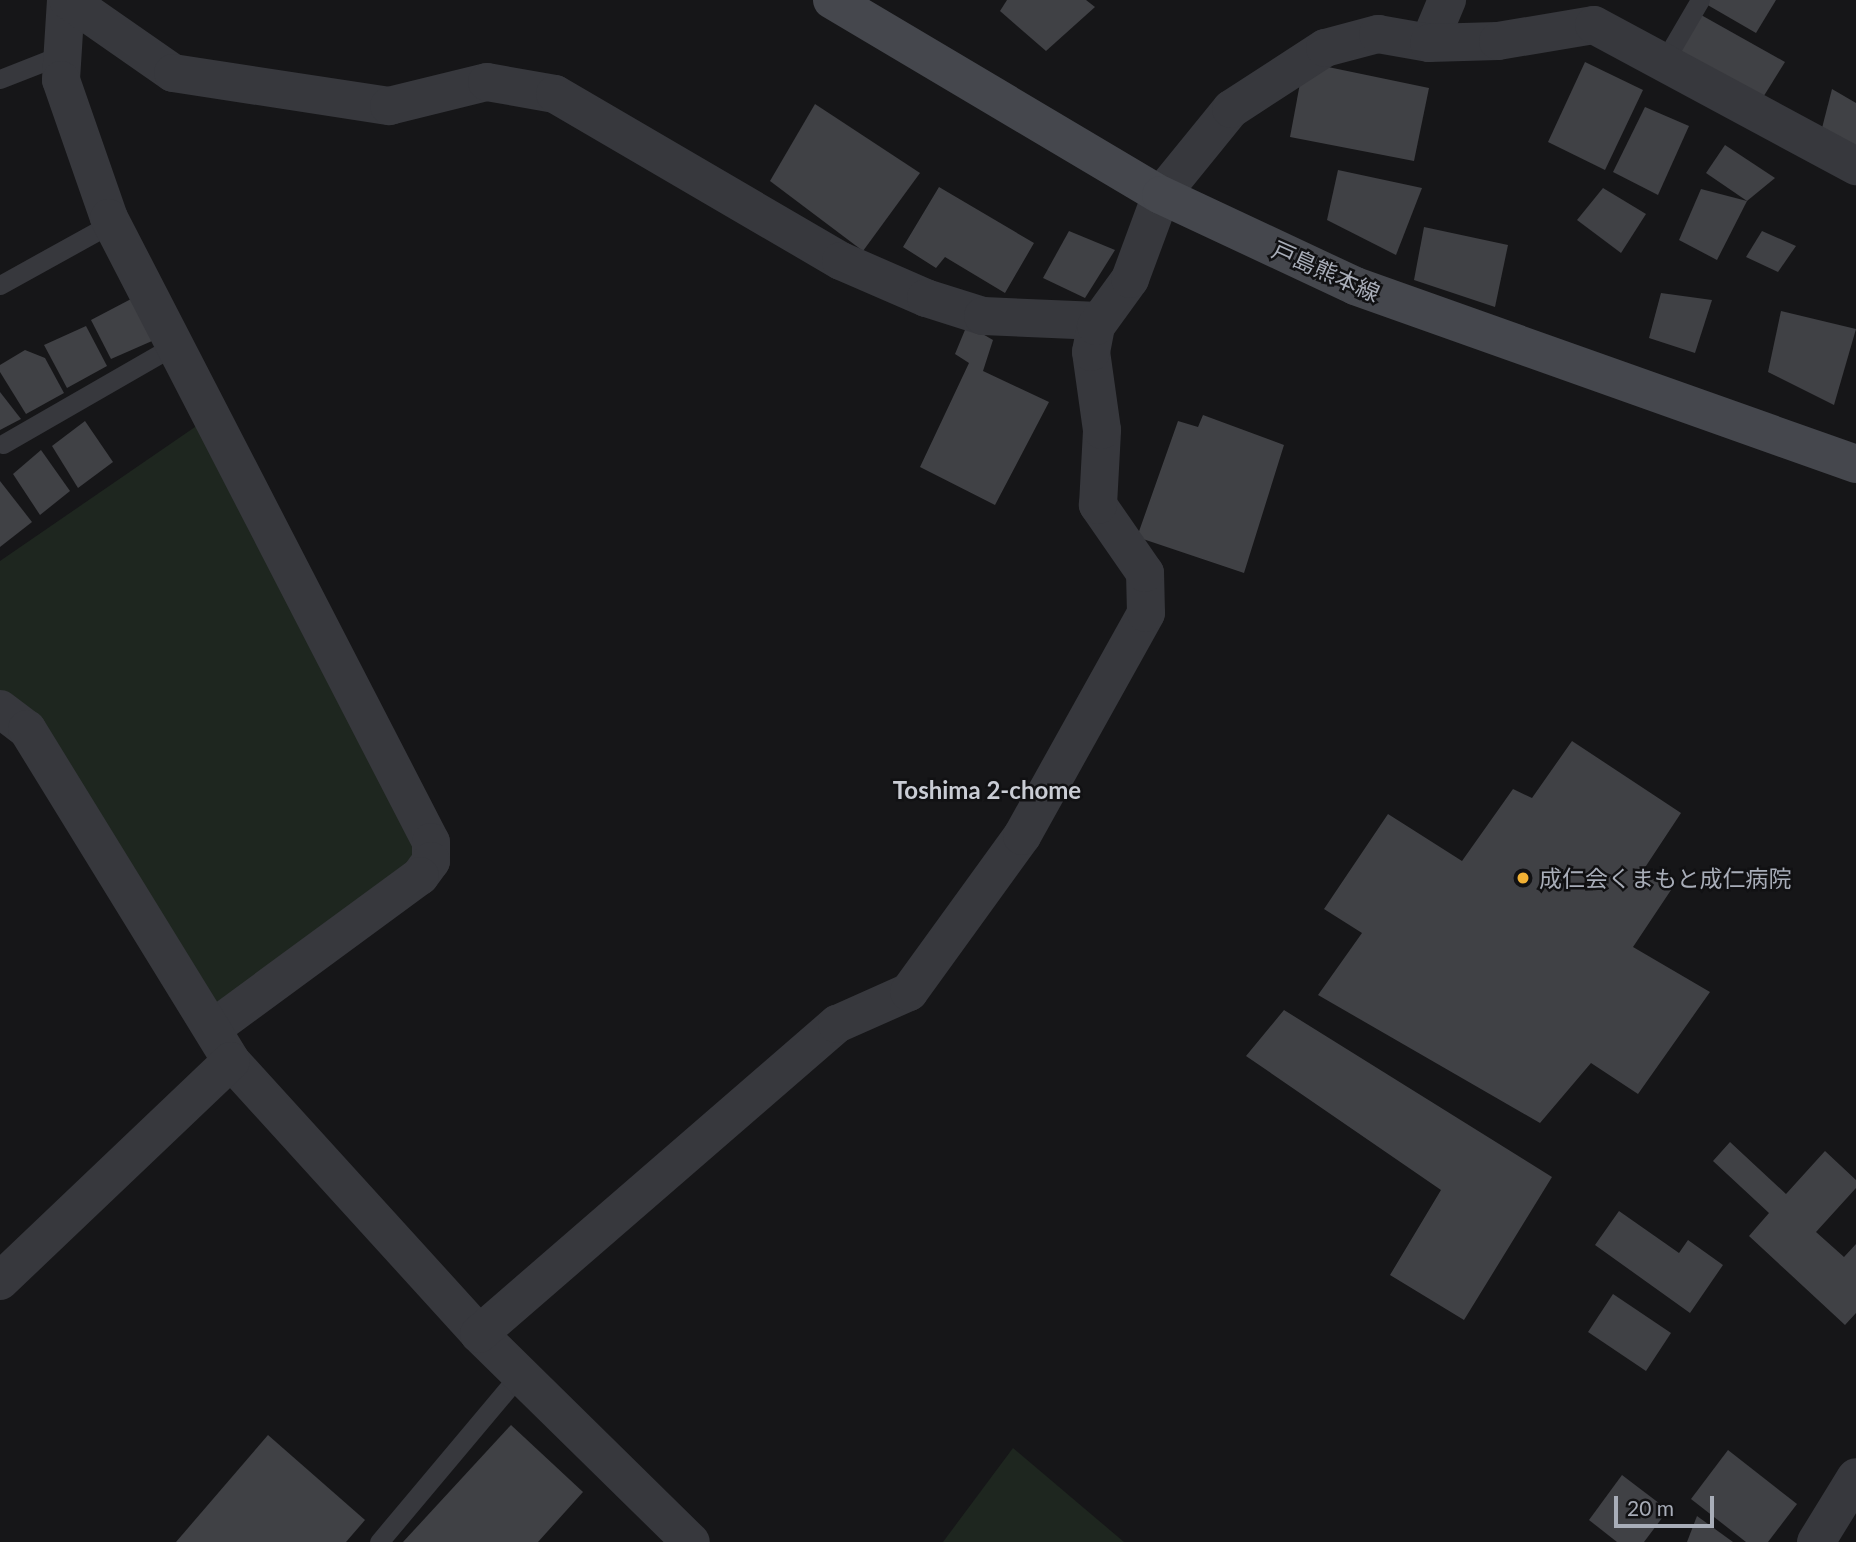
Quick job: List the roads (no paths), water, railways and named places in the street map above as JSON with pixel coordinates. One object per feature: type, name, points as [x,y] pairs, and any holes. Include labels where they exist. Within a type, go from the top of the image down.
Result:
[{"type":"main road","name":"戸島熊本線","points":[[832,0],[1161,195],[1355,286],[1856,464]]},
{"type":"street","points":[[212,1029],[419,876],[431,861],[431,842],[113,223],[66,101],[61,55],[67,0],[173,73],[389,106],[488,82],[555,94],[841,261],[926,298],[983,316],[1099,321]]},
{"type":"street","points":[[1429,43],[1447,0]]},
{"type":"street","points":[[479,1334],[837,1024],[909,992],[1022,836],[1146,613],[1145,573],[1098,505],[1102,430],[1091,352],[1099,321],[1130,279],[1161,195],[1231,110],[1325,48],[1378,34],[1429,43],[1498,41],[1594,25],[1662,65],[1856,166]]},
{"type":"street","points":[[0,709],[27,729],[231,1061],[479,1334],[691,1542]]},
{"type":"street","points":[[0,1281],[231,1061]]},
{"type":"street","points":[[1816,1542],[1856,1477]]},
{"type":"lane","points":[[1662,65],[1700,0]]},
{"type":"lane","points":[[0,79],[61,55]]},
{"type":"lane","points":[[0,285],[113,223]]},
{"type":"lane","points":[[3,444],[175,345]]},
{"type":"lane","points":[[379,1542],[519,1375]]},
{"type":"place","name":"成仁会くまもと成仁病院","points":[[1523,878]]},
{"type":"district","name":"Toshima 2-chome","points":[[987,790]]}]
